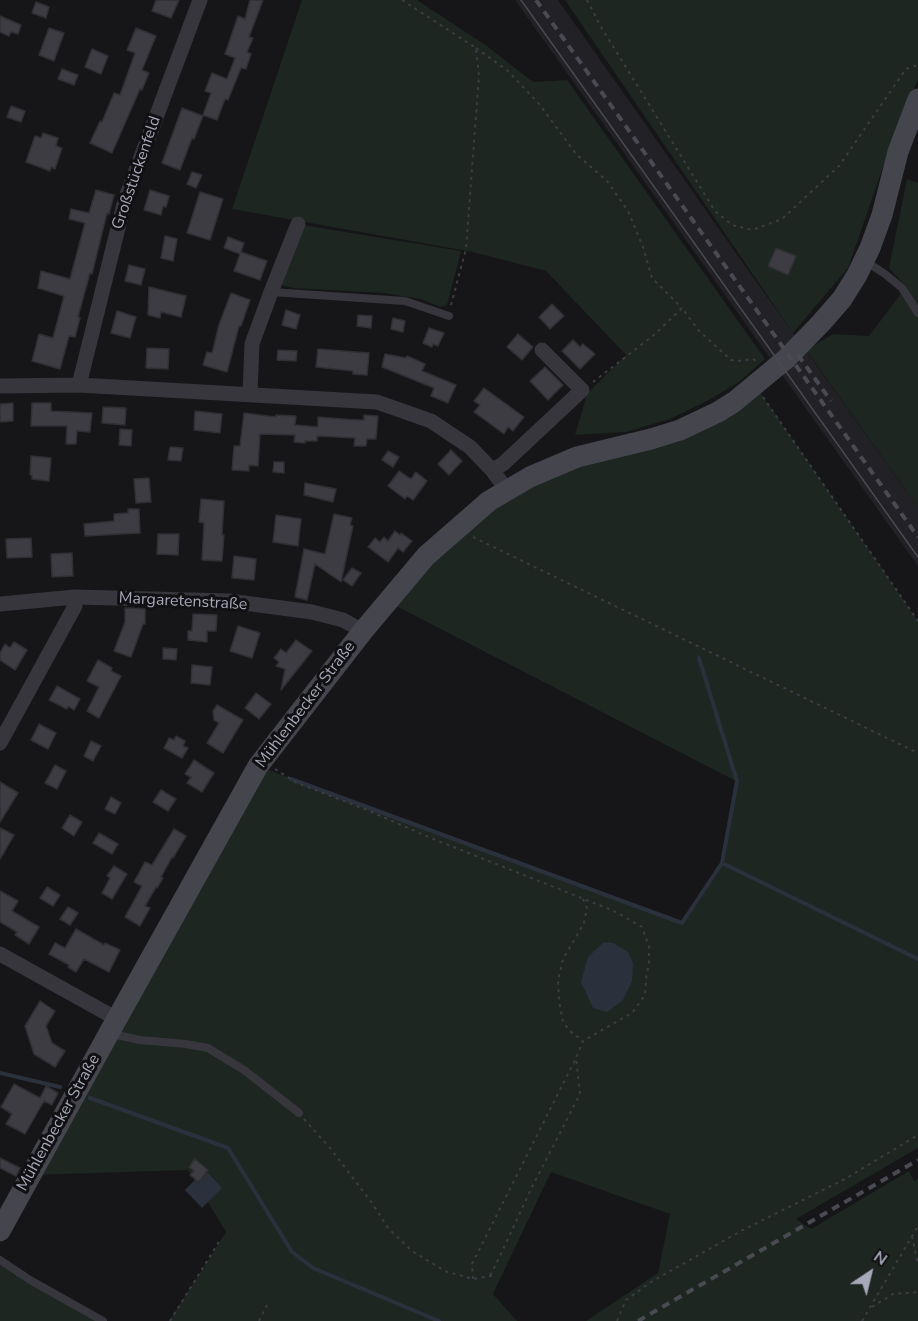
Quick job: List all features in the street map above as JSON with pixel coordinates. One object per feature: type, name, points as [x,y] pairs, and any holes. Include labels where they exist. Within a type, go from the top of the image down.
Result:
[{"type":"main road","name":"Mühlenbecker Straße","points":[[0,1231],[263,760],[363,631],[426,555],[489,501],[530,477],[577,457],[651,440],[680,430],[718,412],[734,402],[786,358],[842,299],[857,275],[882,215],[898,152],[918,99]]},
{"type":"street","name":"Großstückenfeld","points":[[79,385],[125,200],[200,0]]},
{"type":"street","points":[[250,394],[252,344],[298,224]]},
{"type":"street","points":[[492,470],[503,464],[582,390],[542,350]]},
{"type":"street","points":[[0,386],[79,385],[377,402],[431,421],[470,447],[507,490]]},
{"type":"street","points":[[0,743],[75,606],[75,597]]},
{"type":"street","name":"Margaretenstraße","points":[[0,604],[75,597],[229,602],[312,612],[343,620],[363,631]]},
{"type":"street","points":[[0,954],[113,1026]]},
{"type":"lane","points":[[864,261],[902,288],[918,313]]},
{"type":"lane","points":[[271,292],[405,301],[449,315]]},
{"type":"lane","points":[[113,1026],[140,1040],[208,1048],[244,1070],[298,1113]]},
{"type":"lane","points":[[0,1260],[30,1280],[103,1321]]},
{"type":"path","points":[[402,0],[508,71],[540,105],[576,154],[607,181],[628,210],[643,247],[652,278],[682,308],[699,331],[731,360],[753,359],[762,379],[918,621]]},
{"type":"path","points":[[587,0],[601,27],[715,211],[732,225],[752,230],[782,219],[839,166],[906,69],[918,67]]},
{"type":"path","points":[[449,315],[466,249],[479,76],[476,48]]},
{"type":"path","points":[[582,390],[654,335],[682,308]]},
{"type":"path","points":[[460,526],[472,536],[918,753]]},
{"type":"path","points":[[263,760],[297,783],[614,911],[642,927],[649,946],[645,995],[632,1013],[584,1041],[472,1264],[472,1278]]},
{"type":"path","points":[[583,899],[587,908],[584,923],[563,958],[558,980],[563,1022],[570,1031],[584,1041]]},
{"type":"path","points":[[490,1276],[531,1189],[580,1094],[576,1058]]},
{"type":"path","points":[[298,1113],[330,1148],[388,1228],[412,1251],[445,1270],[472,1278],[496,1275]]},
{"type":"path","points":[[617,1321],[626,1300],[651,1282],[741,1231],[845,1179],[918,1135]]},
{"type":"path","points":[[862,1321],[918,1226]]},
{"type":"path","points":[[912,1236],[918,1265]]},
{"type":"path","points":[[170,1321],[220,1240]]},
{"type":"path","points":[[869,1309],[893,1294],[918,1292]]},
{"type":"path","points":[[259,1321],[269,1300]]},
{"type":"shaded area","points":[[302,0],[417,0],[487,46],[533,82],[567,80],[765,359],[739,382],[670,419],[626,432],[575,435],[587,394],[626,355],[546,271],[473,252],[232,209]]},
{"type":"shaded area","points":[[515,0],[558,0],[918,507],[918,566]]},
{"type":"shaded area","points":[[565,0],[918,0],[918,79],[882,170],[848,268],[793,333]]},
{"type":"shaded area","points":[[907,179],[918,183],[918,507],[806,350],[833,334],[869,336],[906,287],[889,268]]},
{"type":"shaded area","points":[[303,225],[461,251],[447,305],[440,307],[421,299],[384,293],[293,288],[281,285]]},
{"type":"shaded area","points":[[755,385],[918,621],[918,1148],[796,1219],[811,1229],[909,1171],[914,1181],[918,1179],[918,1321],[586,1321],[658,1273],[670,1214],[551,1172],[493,1294],[517,1321],[169,1321],[226,1232],[188,1170],[31,1175],[258,766],[682,923],[722,863],[736,781],[396,606],[433,561],[489,501],[579,465]]},
{"type":"shaded area","points":[[604,942],[613,943],[628,952],[633,963],[632,981],[623,1000],[607,1012],[593,1008],[581,982],[588,957]]},
{"type":"shaded area","points":[[205,1170],[222,1188],[202,1208],[185,1190]]},
{"type":"shaded area","points":[[0,1264],[103,1321],[0,1321]]},
{"type":"building","points":[[156,0],[179,0],[171,18],[152,11]]},
{"type":"building","points":[[250,0],[263,0],[249,37],[253,38],[247,52],[251,54],[246,69],[241,68],[228,100],[225,99],[217,120],[203,115],[211,93],[205,91],[212,73],[227,79],[235,58],[225,54],[238,16],[245,19]]},
{"type":"building","points":[[36,2],[49,7],[46,18],[32,13]]},
{"type":"building","points":[[0,16],[21,25],[18,34],[11,32],[9,36],[0,32]]},
{"type":"building","points":[[49,28],[64,33],[54,61],[39,55]]},
{"type":"building","points":[[136,28],[156,36],[142,70],[149,73],[112,153],[90,143],[114,93],[120,95],[135,53],[127,50]]},
{"type":"building","points":[[92,49],[108,56],[101,74],[85,67]]},
{"type":"building","points":[[62,69],[78,75],[74,85],[58,79]]},
{"type":"building","points":[[11,106],[25,111],[21,122],[7,117]]},
{"type":"building","points":[[182,108],[203,116],[180,170],[162,163]]},
{"type":"building","points":[[43,133],[58,138],[56,146],[62,148],[55,169],[51,167],[50,171],[26,162],[35,136],[41,138]]},
{"type":"building","points":[[192,172],[202,175],[196,188],[187,184]]},
{"type":"building","points":[[96,190],[114,195],[109,214],[107,213],[92,274],[90,273],[75,337],[69,336],[60,369],[32,361],[39,334],[53,338],[64,296],[38,288],[41,271],[70,279],[85,223],[69,219],[71,209],[89,213]]},
{"type":"building","points":[[150,190],[169,196],[161,215],[144,210]]},
{"type":"building","points":[[200,192],[223,199],[210,240],[187,233]]},
{"type":"building","points":[[165,236],[177,239],[173,261],[161,258]]},
{"type":"building","points":[[228,237],[244,243],[241,252],[267,261],[260,280],[234,271],[240,254],[224,248]]},
{"type":"building","points":[[776,248],[796,256],[788,275],[768,266]]},
{"type":"building","points":[[129,265],[145,269],[141,285],[125,281]]},
{"type":"building","points":[[149,287],[186,296],[181,317],[161,312],[160,318],[148,315]]},
{"type":"building","points":[[231,293],[250,300],[241,326],[239,326],[227,372],[203,365],[207,352],[212,353]]},
{"type":"building","points":[[552,304],[564,316],[550,329],[539,317]]},
{"type":"building","points":[[286,310],[300,315],[296,329],[282,325]]},
{"type":"building","points":[[117,311],[136,317],[130,338],[111,333]]},
{"type":"building","points":[[358,315],[372,316],[371,328],[357,326]]},
{"type":"building","points":[[393,318],[405,321],[403,332],[391,329]]},
{"type":"building","points":[[429,328],[444,333],[438,346],[433,344],[432,347],[423,343]]},
{"type":"building","points":[[518,334],[533,347],[522,360],[507,347]]},
{"type":"building","points":[[573,340],[580,347],[583,344],[595,354],[580,369],[562,351]]},
{"type":"building","points":[[147,348],[169,349],[168,369],[146,368]]},
{"type":"building","points":[[318,349],[369,353],[367,375],[316,367]]},
{"type":"building","points":[[278,350],[297,351],[296,361],[277,360]]},
{"type":"building","points":[[385,354],[406,358],[407,356],[425,364],[422,371],[456,385],[448,403],[431,396],[434,388],[382,367]]},
{"type":"building","points":[[545,367],[563,385],[548,400],[530,381]]},
{"type":"building","points":[[484,388],[524,417],[513,431],[508,427],[504,434],[474,412],[480,405],[474,401]]},
{"type":"building","points":[[13,403],[13,421],[0,422],[0,404]]},
{"type":"building","points":[[32,403],[51,403],[51,411],[92,413],[90,432],[77,431],[76,444],[66,444],[67,426],[31,426]]},
{"type":"building","points":[[103,407],[126,408],[125,425],[102,423]]},
{"type":"building","points":[[195,411],[222,414],[220,433],[194,430]]},
{"type":"building","points":[[244,413],[276,417],[276,415],[296,416],[295,425],[318,427],[318,417],[364,420],[364,415],[378,416],[376,439],[367,439],[366,446],[354,446],[355,438],[317,436],[317,441],[305,441],[305,443],[294,442],[295,435],[260,434],[258,466],[249,465],[249,471],[232,470],[234,446],[240,446]]},
{"type":"building","points":[[120,429],[132,430],[131,446],[119,445]]},
{"type":"building","points":[[170,447],[183,448],[181,461],[168,460]]},
{"type":"building","points":[[451,450],[462,461],[449,475],[438,464]]},
{"type":"building","points":[[388,451],[399,457],[393,467],[382,460]]},
{"type":"building","points":[[31,456],[51,458],[49,481],[32,479],[30,475]]},
{"type":"building","points":[[274,462],[284,462],[284,473],[273,472]]},
{"type":"building","points":[[399,471],[411,479],[416,472],[427,481],[413,500],[407,496],[405,499],[388,486]]},
{"type":"building","points":[[149,478],[151,502],[136,503],[134,479]]},
{"type":"building","points":[[305,483],[336,489],[333,502],[304,495]]},
{"type":"building","points":[[201,499],[224,501],[222,561],[202,560],[204,523],[199,522]]},
{"type":"building","points":[[128,509],[139,509],[140,533],[85,536],[84,524],[114,521],[114,514],[128,513]]},
{"type":"building","points":[[334,514],[352,518],[350,525],[353,526],[341,582],[315,564],[307,600],[295,597],[304,549],[325,554]]},
{"type":"building","points":[[276,515],[301,519],[298,546],[273,542]]},
{"type":"building","points":[[395,531],[412,541],[403,552],[398,548],[388,562],[368,547],[375,538],[380,542],[384,537],[388,541]]},
{"type":"building","points":[[158,534],[179,534],[178,555],[157,554]]},
{"type":"building","points":[[31,538],[32,557],[7,558],[6,539]]},
{"type":"building","points":[[72,553],[73,576],[52,577],[51,554]]},
{"type":"building","points":[[234,556],[256,559],[254,580],[232,578]]},
{"type":"building","points":[[352,568],[361,573],[352,586],[343,580]]},
{"type":"building","points":[[125,608],[145,609],[145,624],[143,624],[131,657],[114,651],[125,622]]},
{"type":"building","points":[[193,614],[217,615],[216,631],[207,631],[207,642],[188,640],[188,631],[192,631]]},
{"type":"building","points":[[238,626],[260,633],[252,658],[230,651]]},
{"type":"building","points":[[296,640],[312,651],[281,690],[285,669],[276,666],[279,662],[274,658],[281,649],[286,653]]},
{"type":"building","points":[[14,642],[27,650],[15,670],[0,660],[0,653],[5,644],[10,648]]},
{"type":"building","points":[[163,648],[177,649],[176,660],[163,659]]},
{"type":"building","points":[[98,660],[121,676],[99,718],[87,711],[99,687],[87,681]]},
{"type":"building","points":[[192,665],[212,667],[210,685],[191,683]]},
{"type":"building","points":[[57,686],[80,699],[74,710],[49,700]]},
{"type":"building","points":[[256,693],[271,704],[259,719],[245,708]]},
{"type":"building","points":[[217,705],[243,720],[223,753],[207,743],[219,723],[214,720],[213,711]]},
{"type":"building","points":[[39,724],[56,733],[48,749],[31,740]]},
{"type":"building","points":[[176,736],[185,741],[183,746],[188,748],[182,758],[164,748],[169,738],[174,740]]},
{"type":"building","points":[[91,741],[101,746],[93,761],[84,756]]},
{"type":"building","points":[[194,760],[214,773],[202,792],[187,783],[191,777],[185,774]]},
{"type":"building","points":[[55,765],[66,771],[57,789],[45,783]]},
{"type":"building","points":[[0,782],[18,793],[0,822]]},
{"type":"building","points":[[161,790],[176,799],[168,811],[153,802]]},
{"type":"building","points":[[111,797],[121,803],[115,814],[105,809]]},
{"type":"building","points":[[70,815],[82,822],[74,836],[62,828]]},
{"type":"building","points":[[0,828],[14,835],[0,859]]},
{"type":"building","points":[[174,829],[186,836],[145,906],[150,908],[140,926],[125,917],[142,886],[134,882],[145,862],[152,865]]},
{"type":"building","points":[[99,833],[118,844],[112,854],[93,843]]},
{"type":"building","points":[[114,866],[127,874],[112,899],[102,893],[110,878],[107,876]]},
{"type":"building","points":[[47,887],[60,895],[53,906],[40,898]]},
{"type":"building","points":[[0,891],[18,901],[12,911],[39,927],[29,944],[15,935],[17,932],[0,922]]},
{"type":"building","points":[[68,907],[78,913],[70,925],[60,919]]},
{"type":"building","points":[[76,929],[104,945],[105,943],[120,950],[109,972],[84,959],[76,972],[68,967],[69,965],[49,954],[55,943],[65,948]]},
{"type":"building","points":[[40,1001],[55,1011],[46,1026],[52,1043],[65,1051],[55,1067],[34,1054],[25,1026]]},
{"type":"building","points":[[14,1084],[40,1098],[46,1086],[58,1093],[52,1105],[44,1101],[25,1134],[6,1124],[12,1114],[1,1107]]},
{"type":"building","points":[[0,1158],[20,1168],[16,1176],[0,1168]]},
{"type":"building","points":[[195,1159],[208,1170],[199,1182],[190,1175],[194,1171],[189,1167]]},
{"type":"waterway","points":[[699,658],[737,781],[722,863]]},
{"type":"waterway","points":[[291,779],[682,923],[722,863],[918,959]]},
{"type":"waterway","points":[[0,1073],[60,1087]]},
{"type":"waterway","points":[[90,1098],[228,1148],[292,1252],[313,1268],[439,1321]]},
{"type":"tram line","points":[[521,0],[918,557]]},
{"type":"railway","points":[[536,0],[918,537]]},
{"type":"railway","points":[[798,355],[831,401]]},
{"type":"railway","points":[[638,1321],[918,1160]]}]
